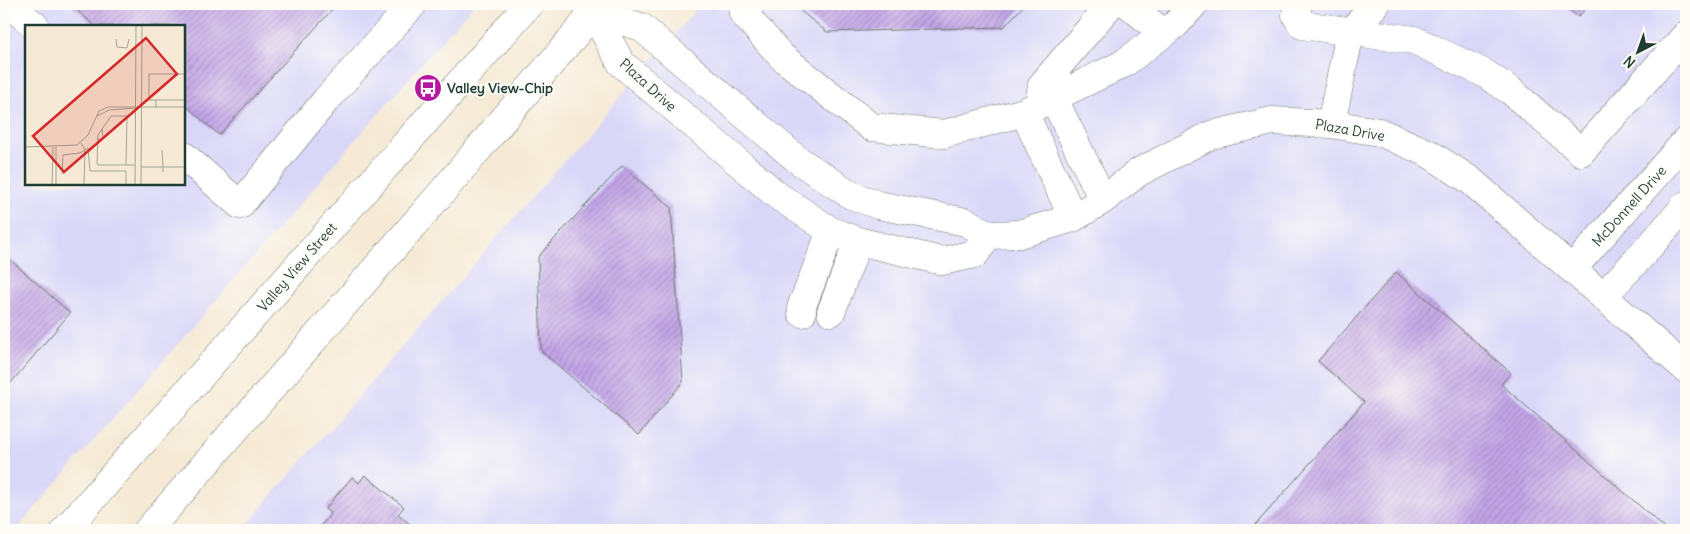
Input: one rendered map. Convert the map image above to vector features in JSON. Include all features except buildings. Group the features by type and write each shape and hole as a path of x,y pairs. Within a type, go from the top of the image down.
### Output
{"street":[{"path":"9,4 34,25"},
{"path":"185,157 240,205 326,100 413,4"},
{"name":"Valley View Street","path":"65,530 529,4"},
{"path":"751,4 743,13 782,57 871,127 944,134 1039,104 1123,64 1176,24 1194,4"},
{"path":"1073,218 1039,104 1042,85 1111,4"},
{"path":"1128,4 1163,33"},
{"path":"1298,4 1296,15 1302,25 1414,40 1484,73 1511,91 1580,152 1686,35"},
{"path":"1331,124 1350,32 1376,4"},
{"path":"148,530 443,191 593,7 641,27 798,160 851,195 878,205 966,222 990,235"},
{"name":"Plaza Drive","path":"593,7 621,63 778,196 831,231 858,241 942,261 975,254 990,235 1019,234 1073,218 1102,200 1139,172 1211,135 1272,121 1331,124 1379,132 1428,153 1470,180 1686,369"},
{"path":"1039,104 1102,200"},
{"name":"McDonnell Drive","path":"1572,269 1686,141"},
{"path":"1603,296 1686,205"},
{"path":"802,313 802,305 831,231"},
{"path":"831,312 858,241"}],"shaded area":[{"path":"4,4 474,4 16,530 4,530"},
{"path":"701,4 1686,4 1686,530 242,530"}],"place":[{"name":"Valley View-Chip","path":"428,88"}]}
